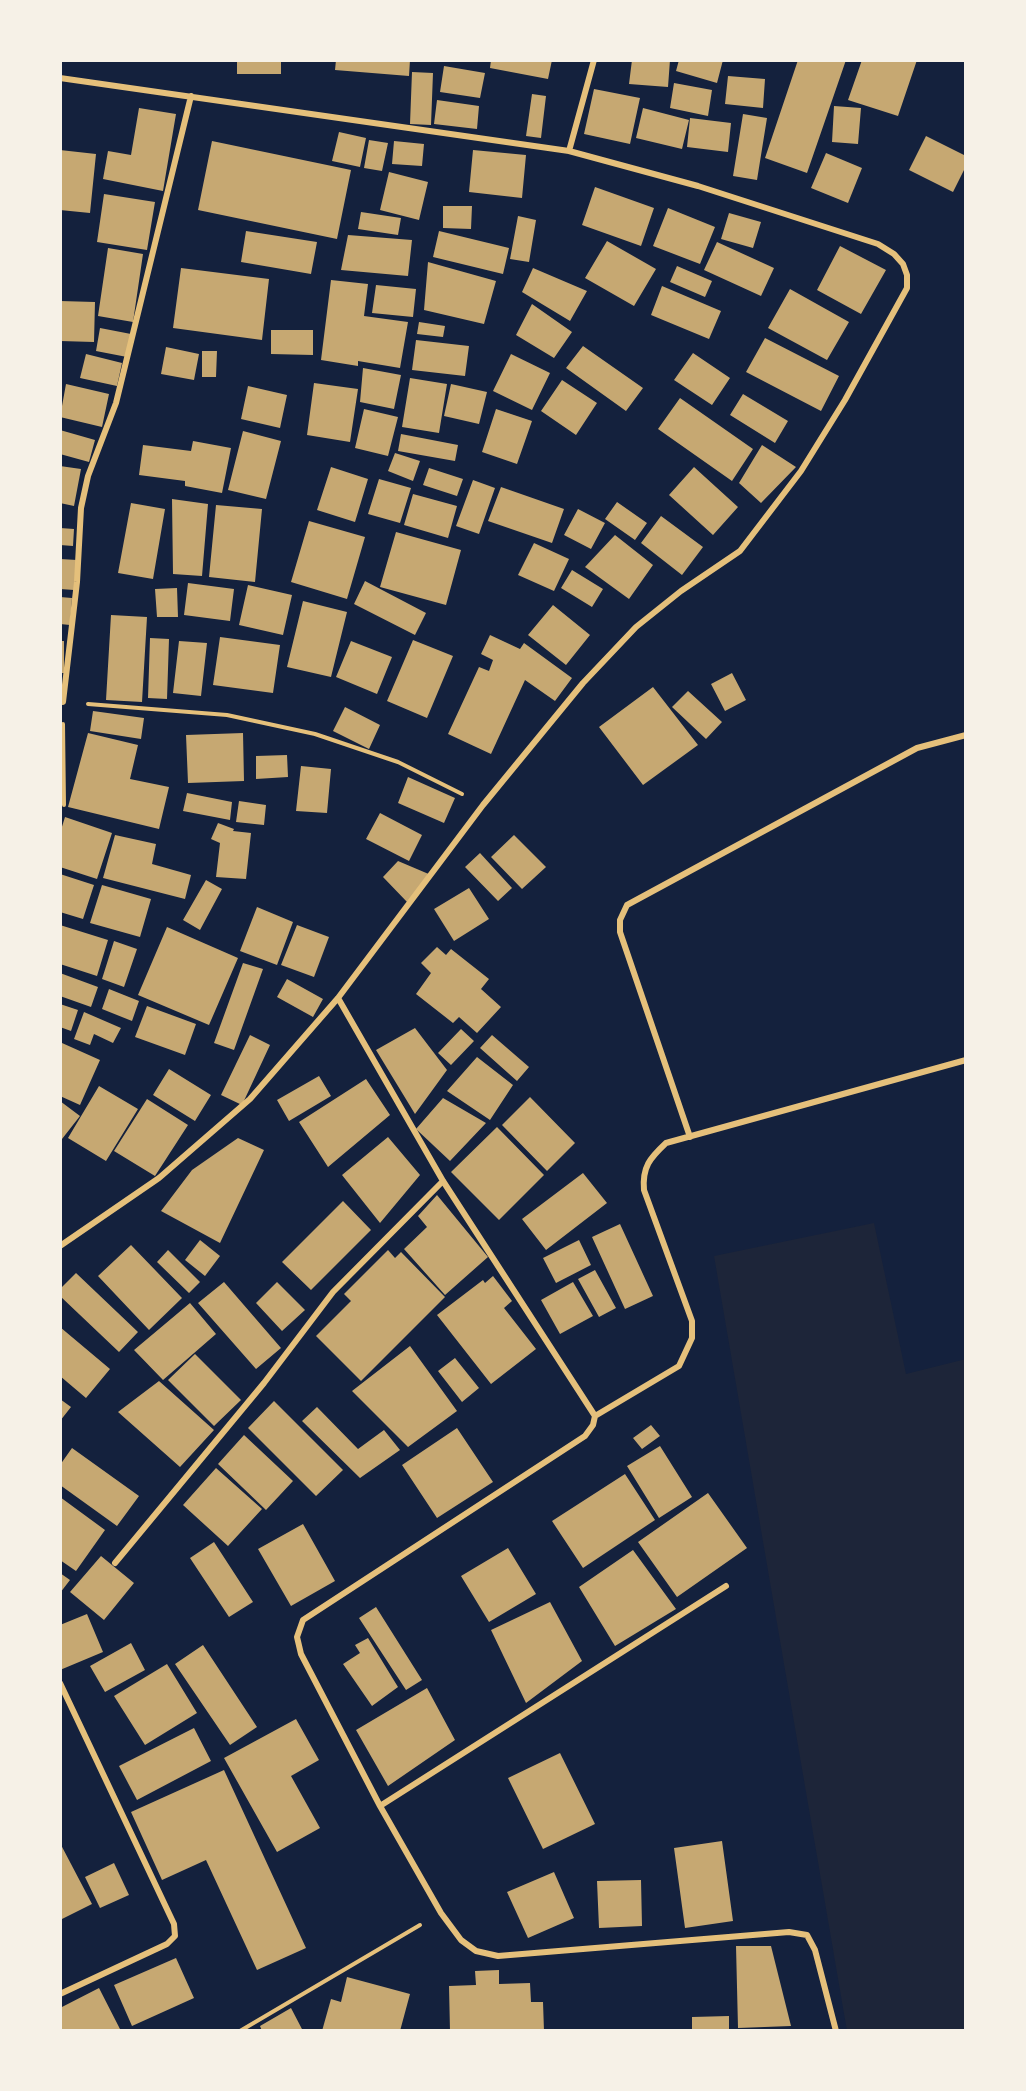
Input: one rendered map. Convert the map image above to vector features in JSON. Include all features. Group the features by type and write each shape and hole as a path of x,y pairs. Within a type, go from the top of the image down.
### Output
{"street":[{"path":"569,151 594,60"},
{"path":"60,78 569,151 698,186 878,244 894,254 903,264 908,275 907,288 845,400 801,471 740,550 681,591 628,635 584,683 483,805 338,998 250,1100 159,1178 60,1246"},
{"path":"63,702 77,582 81,508 88,476 119,392 190,96"},
{"path":"690,1137 620,932 620,920 627,905 917,748 966,735"},
{"path":"338,998 443,1182 595,1416 593,1425 585,1436 303,1620 297,1637 301,1654 380,1806 441,1913 461,1940 476,1951 498,1956 789,1932 807,1935 815,1950 836,2031"},
{"path":"595,1416 679,1366 692,1338 692,1321 644,1190 643,1175 648,1160 666,1143 966,1060"},
{"path":"116,1563 264,1383 333,1292 443,1182"},
{"path":"380,1806 726,1586"},
{"path":"60,1683 174,1924 175,1936 167,1944 60,1994"}],"path":[{"path":"64,805 63,702 227,715 315,734 398,762 483,805"},
{"path":"240,2031 441,1913"}],"shaded area":[{"path":"874,1223 906,1374 966,1359 966,2031 847,2031 714,1256"}],"building":[{"path":"237,60 281,60 281,74 237,74"},
{"path":"336,60 410,60 409,76 335,70"},
{"path":"491,60 552,60 548,79 490,68"},
{"path":"632,60 670,60 668,87 629,84"},
{"path":"679,60 723,60 717,83 676,71"},
{"path":"798,60 846,60 807,173 765,158"},
{"path":"862,60 917,60 898,116 848,100"},
{"path":"444,66 485,73 480,98 440,92"},
{"path":"412,72 433,73 431,125 410,124"},
{"path":"728,76 765,79 763,108 725,104"},
{"path":"674,83 712,90 708,116 670,108"},
{"path":"594,89 640,98 630,144 584,134"},
{"path":"532,94 546,96 541,138 526,136"},
{"path":"437,100 479,106 477,129 434,124"},
{"path":"834,106 861,108 858,144 832,142"},
{"path":"139,108 176,114 163,191 103,179 108,151 131,155"},
{"path":"643,108 689,120 682,149 636,138"},
{"path":"743,114 767,118 757,180 733,176"},
{"path":"690,118 731,123 728,152 687,147"},
{"path":"339,132 366,138 360,167 332,161"},
{"path":"926,136 966,156 966,166 953,192 909,170"},
{"path":"369,140 388,143 382,171 364,168"},
{"path":"212,141 351,170 337,239 198,210"},
{"path":"394,141 424,144 422,166 392,164"},
{"path":"60,150 96,154 90,213 60,210"},
{"path":"473,150 526,155 522,198 469,192"},
{"path":"826,153 862,168 848,203 811,188"},
{"path":"389,172 428,182 419,220 380,210"},
{"path":"595,187 654,208 641,246 582,225"},
{"path":"104,194 155,202 147,250 97,242"},
{"path":"443,206 472,206 471,229 443,228"},
{"path":"668,208 715,227 700,264 653,246"},
{"path":"361,212 401,218 398,235 358,229"},
{"path":"729,213 761,222 753,248 721,239"},
{"path":"518,216 536,220 529,262 510,259"},
{"path":"246,231 317,242 311,274 241,262"},
{"path":"439,231 509,248 503,274 433,257"},
{"path":"348,235 412,240 408,276 341,270"},
{"path":"607,241 656,269 634,306 585,278"},
{"path":"717,242 774,268 761,296 704,270"},
{"path":"840,246 886,270 861,314 817,290"},
{"path":"108,248 143,254 133,322 98,316"},
{"path":"428,262 496,281 484,324 424,310"},
{"path":"677,266 712,281 705,297 670,282"},
{"path":"181,268 269,279 262,340 173,328"},
{"path":"533,268 587,291 570,321 522,292"},
{"path":"331,280 368,284 364,316 408,322 400,368 358,361 358,366 321,360"},
{"path":"376,285 416,289 413,317 372,313"},
{"path":"662,286 721,311 709,339 651,315"},
{"path":"790,289 849,322 827,360 768,328"},
{"path":"60,301 95,302 94,342 60,341"},
{"path":"532,304 572,332 554,358 516,335"},
{"path":"419,322 445,326 443,337 417,334"},
{"path":"100,328 131,334 127,357 96,351"},
{"path":"271,330 313,330 313,355 271,354"},
{"path":"765,338 839,376 821,411 746,372"},
{"path":"416,340 469,346 465,376 412,370"},
{"path":"583,346 643,388 626,411 566,368"},
{"path":"166,347 199,354 194,380 161,374"},
{"path":"202,351 217,351 216,377 202,377"},
{"path":"693,353 730,378 712,405 674,380"},
{"path":"86,354 122,363 117,386 80,378"},
{"path":"511,354 550,373 532,410 493,391"},
{"path":"363,368 401,375 394,409 360,402"},
{"path":"410,378 447,384 439,433 402,427"},
{"path":"562,380 597,403 576,435 541,411"},
{"path":"314,383 358,389 350,442 307,435"},
{"path":"66,384 109,394 102,427 60,417"},
{"path":"451,384 487,392 479,424 444,416"},
{"path":"248,386 287,395 280,428 241,419"},
{"path":"743,394 788,421 775,443 730,415"},
{"path":"680,398 753,449 732,481 658,429"},
{"path":"364,409 398,417 388,456 355,448"},
{"path":"496,409 532,421 517,464 482,452"},
{"path":"60,430 95,440 89,462 60,454"},
{"path":"243,431 281,441 266,499 228,490"},
{"path":"401,434 458,445 455,461 398,451"},
{"path":"193,441 231,448 222,493 185,486 185,481 139,475 143,445 191,451"},
{"path":"762,445 796,467 761,503 739,483"},
{"path":"395,453 420,461 413,481 388,471"},
{"path":"60,466 81,469 74,506 60,503"},
{"path":"331,467 368,479 355,522 317,510"},
{"path":"694,467 738,507 713,535 669,495"},
{"path":"429,468 463,479 457,496 423,485"},
{"path":"379,479 411,488 400,523 368,514"},
{"path":"473,480 495,488 479,534 456,526"},
{"path":"501,487 564,509 552,543 488,521"},
{"path":"413,494 457,506 448,538 404,525"},
{"path":"172,499 208,504 202,576 173,574"},
{"path":"617,502 647,523 635,540 605,519"},
{"path":"131,503 165,509 153,579 118,573"},
{"path":"216,505 262,509 255,582 209,577"},
{"path":"578,509 605,523 591,549 564,535"},
{"path":"661,516 703,547 682,575 641,543"},
{"path":"309,521 365,537 347,599 291,582"},
{"path":"60,528 74,529 73,546 60,545"},
{"path":"396,532 461,550 446,605 380,587"},
{"path":"615,535 653,565 629,599 585,567"},
{"path":"534,543 569,559 554,591 518,575"},
{"path":"60,559 77,560 74,590 60,589"},
{"path":"572,570 603,589 592,607 561,588"},
{"path":"365,581 426,613 415,635 354,604"},
{"path":"188,583 234,589 230,621 184,615"},
{"path":"248,585 292,595 283,635 239,625"},
{"path":"177,588 178,617 157,617 155,589"},
{"path":"60,597 72,598 70,625 60,624"},
{"path":"303,601 347,612 331,677 287,667"},
{"path":"553,605 590,635 566,665 528,635"},
{"path":"111,615 147,617 142,702 106,700"},
{"path":"490,635 520,649 524,643 572,678 555,701 525,680 491,754 448,734 479,667 489,671 493,660 481,654"},
{"path":"220,637 280,645 273,693 213,685"},
{"path":"150,638 169,639 167,699 148,698"},
{"path":"413,640 453,656 427,718 387,701"},
{"path":"60,641 64,641 64,673 60,673"},
{"path":"179,641 207,643 201,696 173,693"},
{"path":"351,641 392,657 377,694 336,677"},
{"path":"732,673 746,700 725,711 711,684"},
{"path":"653,687 698,745 643,785 599,727"},
{"path":"688,691 722,722 706,739 672,707"},
{"path":"345,707 380,725 369,749 333,731"},
{"path":"93,711 144,718 141,739 90,731"},
{"path":"88,733 138,745 130,779 169,787 159,829 68,807"},
{"path":"243,733 244,781 188,783 186,735"},
{"path":"287,755 288,777 256,779 256,756"},
{"path":"301,766 331,769 327,813 296,811"},
{"path":"408,777 455,798 444,823 398,803"},
{"path":"187,793 232,802 230,820 183,811"},
{"path":"239,801 266,805 264,825 236,822"},
{"path":"380,813 422,835 409,861 366,839"},
{"path":"65,817 112,833 97,879 60,867 60,833"},
{"path":"218,823 234,829 233,831 251,833 246,879 216,877 220,843 211,839"},
{"path":"115,835 156,844 152,864 191,875 185,899 103,878"},
{"path":"514,835 546,867 522,889 491,857"},
{"path":"480,853 512,888 498,901 465,867"},
{"path":"398,861 431,875 408,903 383,877"},
{"path":"60,874 94,885 83,919 60,912"},
{"path":"206,880 222,889 200,930 183,920"},
{"path":"102,885 151,899 140,937 90,923"},
{"path":"469,888 489,919 454,941 434,909"},
{"path":"257,907 293,922 277,965 240,951"},
{"path":"60,925 108,940 97,976 60,964"},
{"path":"297,925 329,937 314,977 281,965"},
{"path":"167,927 238,958 209,1025 138,995"},
{"path":"114,941 137,949 124,987 102,979"},
{"path":"437,947 446,955 451,949 489,979 481,989 501,1007 477,1033 459,1017 453,1023 416,994 431,973 421,963"},
{"path":"243,963 263,969 234,1050 214,1043"},
{"path":"60,973 98,987 91,1007 60,996"},
{"path":"287,979 323,999 313,1017 277,997"},
{"path":"109,989 139,1001 132,1021 102,1009"},
{"path":"60,1004 78,1010 71,1031 60,1027"},
{"path":"147,1006 196,1024 185,1055 135,1037"},
{"path":"84,1012 121,1028 113,1043 94,1034 90,1045 74,1039"},
{"path":"415,1028 447,1070 415,1114 376,1050"},
{"path":"461,1029 474,1041 451,1065 438,1053"},
{"path":"250,1035 270,1045 242,1105 221,1095"},
{"path":"492,1035 529,1067 517,1081 480,1048"},
{"path":"62,1043 100,1060 80,1105 60,1096"},
{"path":"477,1057 513,1085 490,1120 447,1091"},
{"path":"169,1069 211,1095 195,1121 153,1095"},
{"path":"319,1076 331,1096 289,1121 277,1100"},
{"path":"366,1079 390,1115 328,1167 299,1122"},
{"path":"99,1086 138,1109 106,1161 68,1138"},
{"path":"530,1097 575,1143 547,1171 502,1125"},
{"path":"443,1098 486,1123 450,1161 416,1129"},
{"path":"147,1099 188,1125 155,1176 114,1151"},
{"path":"60,1101 80,1116 62,1139 60,1138"},
{"path":"497,1127 544,1175 499,1220 451,1172"},
{"path":"388,1137 420,1175 380,1223 342,1175"},
{"path":"238,1138 264,1150 220,1243 161,1211 192,1170"},
{"path":"583,1173 607,1203 546,1250 522,1219"},
{"path":"437,1195 488,1257 445,1295 404,1249 427,1227 418,1216"},
{"path":"343,1201 371,1230 311,1290 282,1262"},
{"path":"620,1224 653,1296 625,1309 592,1237"},
{"path":"200,1240 220,1256 205,1276 185,1260"},
{"path":"579,1240 591,1265 556,1283 543,1258"},
{"path":"131,1245 182,1298 149,1330 98,1276"},
{"path":"168,1250 200,1282 189,1293 157,1262"},
{"path":"388,1250 395,1258 401,1252 445,1297 361,1381 316,1336 351,1301 344,1294"},
{"path":"595,1270 616,1308 599,1317 578,1279"},
{"path":"76,1273 138,1332 119,1352 60,1296 60,1289"},
{"path":"493,1276 512,1301 504,1308 536,1349 491,1384 437,1315 483,1280 485,1283"},
{"path":"224,1282 281,1348 256,1369 198,1303"},
{"path":"277,1282 305,1310 282,1331 256,1303"},
{"path":"573,1282 593,1316 560,1334 541,1300"},
{"path":"190,1303 216,1334 163,1380 134,1350"},
{"path":"60,1327 110,1369 86,1398 60,1376"},
{"path":"410,1346 457,1411 408,1447 352,1391"},
{"path":"195,1354 241,1400 214,1426 168,1380"},
{"path":"455,1358 479,1388 462,1402 438,1371"},
{"path":"159,1381 214,1430 180,1467 118,1412"},
{"path":"60,1399 71,1407 60,1421"},
{"path":"274,1401 343,1470 316,1496 248,1428"},
{"path":"317,1407 358,1449 384,1430 400,1450 360,1478 302,1421"},
{"path":"651,1425 660,1436 642,1449 633,1438"},
{"path":"457,1428 493,1482 437,1518 402,1465"},
{"path":"244,1435 293,1481 266,1510 218,1464"},
{"path":"660,1446 692,1497 659,1518 627,1466"},
{"path":"72,1448 139,1496 117,1526 60,1485 60,1465"},
{"path":"216,1468 262,1509 228,1546 183,1505"},
{"path":"625,1474 655,1520 583,1568 552,1521"},
{"path":"708,1493 747,1548 677,1597 638,1542"},
{"path":"60,1497 105,1530 76,1571 60,1560"},
{"path":"303,1524 335,1581 291,1606 258,1549"},
{"path":"214,1542 253,1602 229,1617 190,1558"},
{"path":"508,1548 536,1594 489,1622 461,1576"},
{"path":"633,1550 676,1609 615,1646 579,1587"},
{"path":"101,1556 134,1583 104,1620 70,1592"},
{"path":"60,1573 70,1580 60,1593"},
{"path":"550,1602 582,1661 526,1703 491,1630"},
{"path":"376,1607 422,1680 406,1690 359,1618"},
{"path":"87,1614 103,1652 60,1670 60,1625"},
{"path":"368,1638 398,1687 372,1706 343,1664 360,1653 355,1645"},
{"path":"131,1643 145,1670 105,1692 90,1666"},
{"path":"203,1645 257,1727 230,1745 175,1664"},
{"path":"167,1664 197,1713 145,1745 114,1696"},
{"path":"427,1688 455,1740 388,1786 356,1730"},
{"path":"296,1719 319,1760 291,1776 320,1828 277,1852 224,1758"},
{"path":"194,1728 211,1761 137,1800 119,1766"},
{"path":"560,1753 595,1824 543,1849 508,1778"},
{"path":"224,1770 306,1948 257,1970 206,1860 162,1880 131,1812"},
{"path":"722,1841 733,1921 685,1928 674,1848"},
{"path":"60,1843 92,1904 60,1920"},
{"path":"114,1863 129,1895 100,1908 85,1877"},
{"path":"554,1872 574,1918 528,1938 507,1892"},
{"path":"641,1880 642,1926 599,1928 597,1881"},
{"path":"736,1946 771,1946 791,2026 738,2028"},
{"path":"176,1958 194,1998 132,2026 114,1985"},
{"path":"499,1970 499,1984 530,1983 531,2002 543,2002 544,2031 450,2031 449,1986 476,1985 475,1971"},
{"path":"347,1977 410,1994 400,2031 322,2031 331,1999 341,2002"},
{"path":"99,1988 121,2031 60,2031 60,2008"},
{"path":"291,2008 303,2031 262,2031 260,2026"},
{"path":"729,2016 729,2031 692,2031 692,2017"}]}
